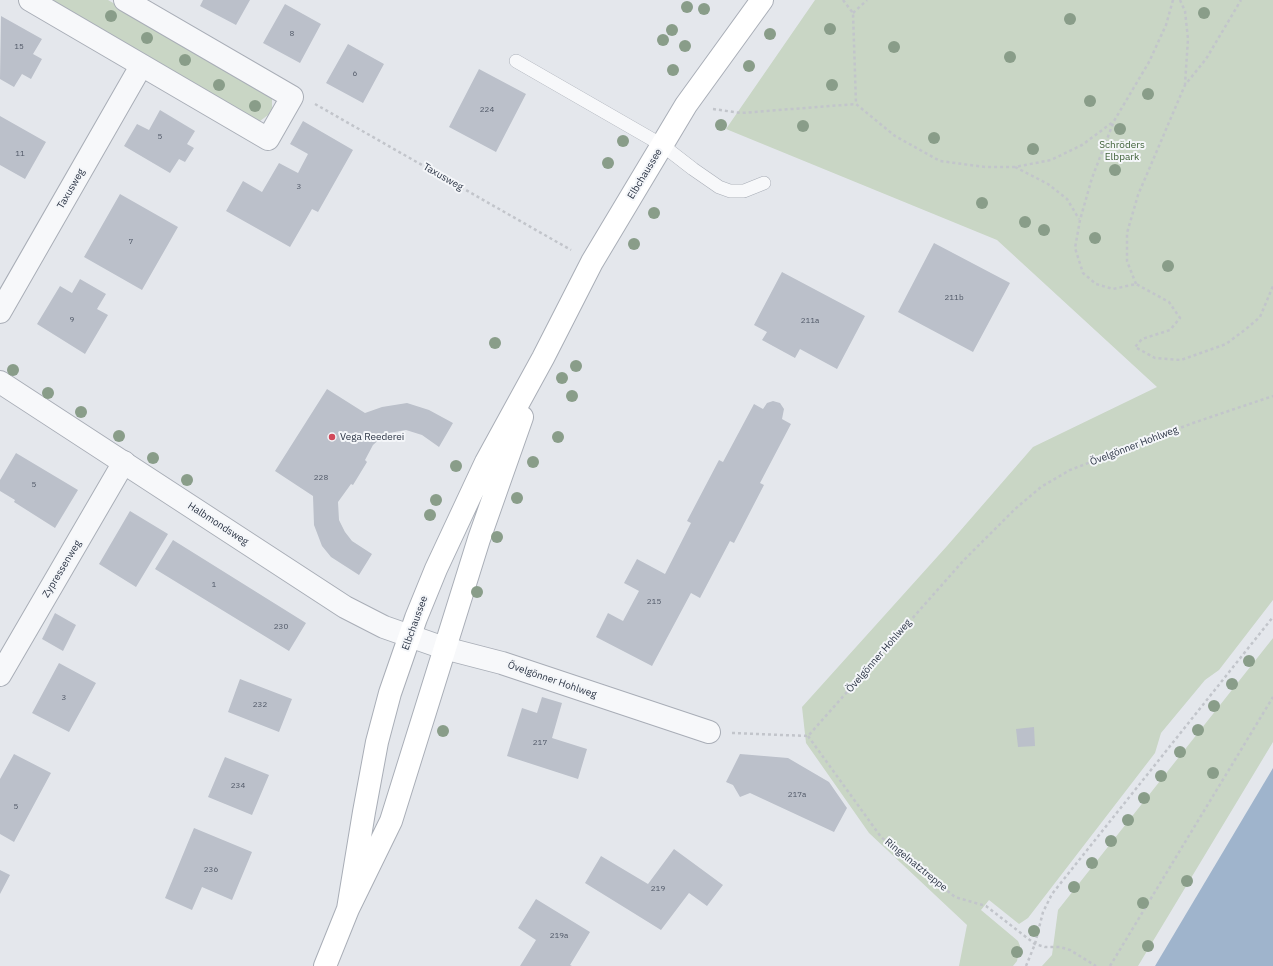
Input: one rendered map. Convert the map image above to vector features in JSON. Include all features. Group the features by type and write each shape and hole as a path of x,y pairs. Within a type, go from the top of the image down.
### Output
{"main road":[{"name":"Elbchaussee","path":"348,909 377,742 390,693 409,637 436,569 470,494 543,358 592,262 686,105 762,0"},
{"name":"Elbchaussee","path":"325,966 348,909 391,821 479,539 543,358"}],"street":[{"path":"30,0 268,139 292,97 125,0"},
{"name":"Taxusweg","path":"0,312 141,66"},
{"name":"Halbmondsweg","path":"0,382 345,606 384,627 444,648"},
{"name":"Zypressenweg","path":"0,675 124,462"},
{"name":"Övelgönner Hohlweg","path":"444,648 502,663 709,732"}],"lane":[{"path":"516,61 662,145 693,169 720,187 730,191 744,191 764,183"}],"path":[{"path":"843,0 853,13 856,104"},
{"path":"853,13 867,0"},
{"path":"1136,284 1113,289 1096,284 1083,273 1075,248 1080,220 1092,178 1114,121 1149,62 1166,25 1173,0"},
{"path":"1180,0 1185,11 1188,39 1185,85"},
{"path":"1241,0 1206,59 1185,85 1138,195 1127,233 1127,260 1136,284 1169,302 1180,318 1170,330 1142,339 1135,347 1155,358 1181,360 1226,344 1260,317 1273,286"},
{"name":"Taxusweg","path":"292,97 306,99 592,262"},
{"path":"686,105 741,114 856,104 895,136 940,161 985,167 1015,167 1051,160 1076,148 1114,121"},
{"path":"1015,167 1048,184 1068,199 1080,220"},
{"name":"Övelgönner Hohlweg","path":"808,736 964,560 1015,509 1041,487 1070,470 1193,423 1273,396"},
{"path":"1026,966 1035,944 1043,912 1052,894 1273,616"},
{"path":"1110,966 1273,697"},
{"path":"709,732 808,736"},
{"name":"Ringelnatztreppe","path":"808,736 881,836 955,897 986,906 1035,944"},
{"path":"1035,944 1045,947 1060,947 1070,950 1096,966"}],"green space":[{"path":"49,0 108,0 264,90 272,98 272,108 268,115 260,121 249,118"},
{"name":"Schröders Elbpark","path":"815,0 1273,0 1273,600 1219,670 1205,680 1161,733 1155,753 1028,918 1019,924 989,900 981,910 1018,941 1020,946 1017,961 1013,966 959,966 967,925 869,833 806,743 802,707 947,546 1033,447 1157,387 997,240 726,129"},
{"path":"1273,638 1273,742 1138,966 1042,966 1052,955 1058,910"}],"water":[{"path":"1273,768 1273,966 1155,966"}],"building":[{"path":"203,0 250,0 236,25 200,6"},
{"path":"285,4 321,24 300,63 263,43"},
{"path":"1,16 42,39 33,54 42,59 31,79 22,74 14,87 0,79"},
{"path":"348,44 384,64 363,103 326,83"},
{"path":"479,69 526,94 496,152 449,127"},
{"path":"160,110 195,131 187,144 194,148 185,162 179,159 170,173 124,146 137,124 149,130"},
{"path":"0,116 46,142 25,179 0,165"},
{"path":"303,121 353,150 318,212 312,209 290,247 226,211 243,181 262,192 279,163 298,173 308,154 290,144"},
{"path":"120,194 178,227 142,290 84,257"},
{"path":"934,243 1010,283 973,352 898,312"},
{"path":"782,272 865,316 837,369 800,349 795,358 762,340 767,332 754,325"},
{"path":"80,279 106,294 97,309 108,315 85,354 37,324 60,286 72,293"},
{"path":"327,389 365,413 382,407 407,403 429,410 453,423 439,447 422,435 406,430 389,433 373,445 365,460 367,462 353,485 351,484 338,502 339,520 345,532 352,541 372,554 359,575 331,557 322,546 314,525 313,496 275,471"},
{"path":"773,401 780,403 784,409 782,419 791,424 760,483 764,485 734,543 730,541 700,598 691,593 652,666 596,637 608,613 623,621 639,591 624,583 637,559 665,574 691,523 687,521 719,460 723,462 754,404 763,409 767,403"},
{"path":"16,453 78,490 55,528 14,502 15,500 0,491 0,480"},
{"path":"130,511 168,534 136,587 99,564"},
{"path":"173,540 306,623 289,651 155,569"},
{"path":"55,613 76,625 63,651 42,639"},
{"path":"59,663 96,683 69,732 32,713"},
{"path":"240,679 292,699 279,732 228,712"},
{"path":"542,697 562,703 552,738 587,749 578,779 507,756 522,708 537,713"},
{"path":"1034,727 1035,746 1018,747 1016,729"},
{"path":"14,754 51,773 14,842 0,834 0,779"},
{"path":"740,754 788,758 829,782 847,808 834,832 750,793 740,797 733,785 726,782"},
{"path":"225,757 269,775 252,815 208,797"},
{"path":"194,828 252,852 232,900 202,887 192,910 165,898"},
{"path":"674,849 723,885 707,906 689,893 661,930 585,883 601,856 648,884"},
{"path":"0,870 10,875 0,894"},
{"path":"536,899 590,932 570,965 572,966 520,966 536,940 518,928"}],"place":[{"name":"Vega Reederei","path":"332,437"}]}
